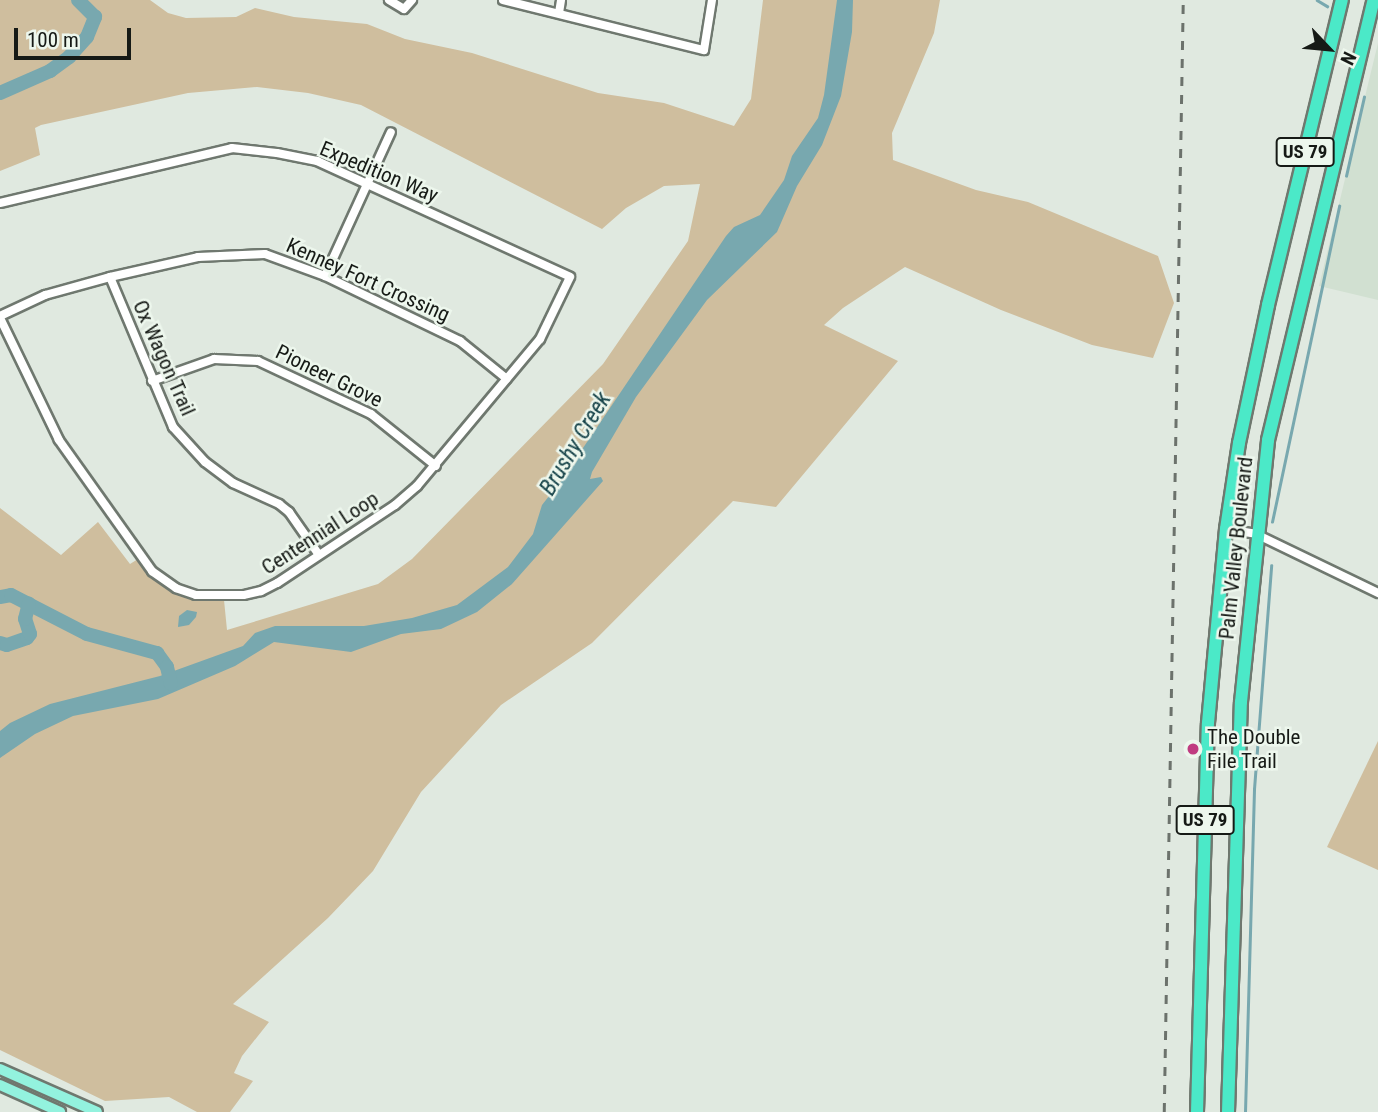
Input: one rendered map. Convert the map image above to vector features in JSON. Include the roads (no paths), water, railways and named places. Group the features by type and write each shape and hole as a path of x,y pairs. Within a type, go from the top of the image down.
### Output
{"highway":[{"name":"Palm Valley Boulevard","path":"1197,1112 1208,723 1226,529 1239,443 1268,305 1342,0"},
{"name":"Palm Valley Boulevard","path":"1228,1112 1237,759 1256,534 1268,440 1374,0"}],"main road":[{"path":"0,1069 97,1112"},
{"path":"0,1085 60,1112"}],"street":[{"path":"389,0 404,9 412,0"},
{"path":"503,0 704,50 712,0"},
{"path":"559,13 561,0"},
{"path":"325,276 391,132"},
{"name":"Expedition Way","path":"0,204 232,148 317,161 570,277"},
{"name":"Kenney Fort Crossing","path":"0,317 45,295 110,277 198,257 237,253 265,254 325,276 460,341 507,379"},
{"name":"Ox Wagon Trail","path":"110,277 173,427 205,462 233,483 279,504 297,522 320,555"},
{"name":"Centennial Loop","path":"0,317 59,440 152,571 176,588 196,595 243,595 261,592 395,505 436,466 540,339 570,277"},
{"name":"Pioneer Grove","path":"152,381 214,359 258,361 371,414 436,466"},
{"path":"1226,529 1256,534 1378,593"}],"water":[{"path":"837,0 853,0 852,32 841,96 822,145 797,186 777,232 707,300 636,397 592,472 590,479 601,477 603,481 512,584 477,612 441,629 401,634 351,652 274,642 235,666 158,699 73,716 35,734 0,758 0,731 10,723 50,704 160,676 243,646 255,633 275,626 364,626 412,618 457,605 508,567 533,534 542,505 576,462 726,236 734,227 760,215 784,180 792,156 818,118 824,95"},
{"path":"187,610 197,612 196,617 189,625 178,627 179,616"}],"waterway":[{"path":"0,93 50,71 69,57 87,37 95,17 78,0"},
{"path":"1317,0 1327,6"},
{"path":"1346,176 1364,97"},
{"path":"1272,522 1339,206"},
{"path":"1245,1112 1254,789 1271,566"},
{"path":"0,597 11,595 87,634 157,653 167,667 171,684"},
{"path":"0,643 7,645 27,638 30,634 25,619 29,603"}],"railway":[{"path":"1164,1112 1183,0"}],"place":[{"name":"The Double File Trail","path":"1193,749"}],"water label":[{"name":"Brushy Creek","path":"576,444"}]}
